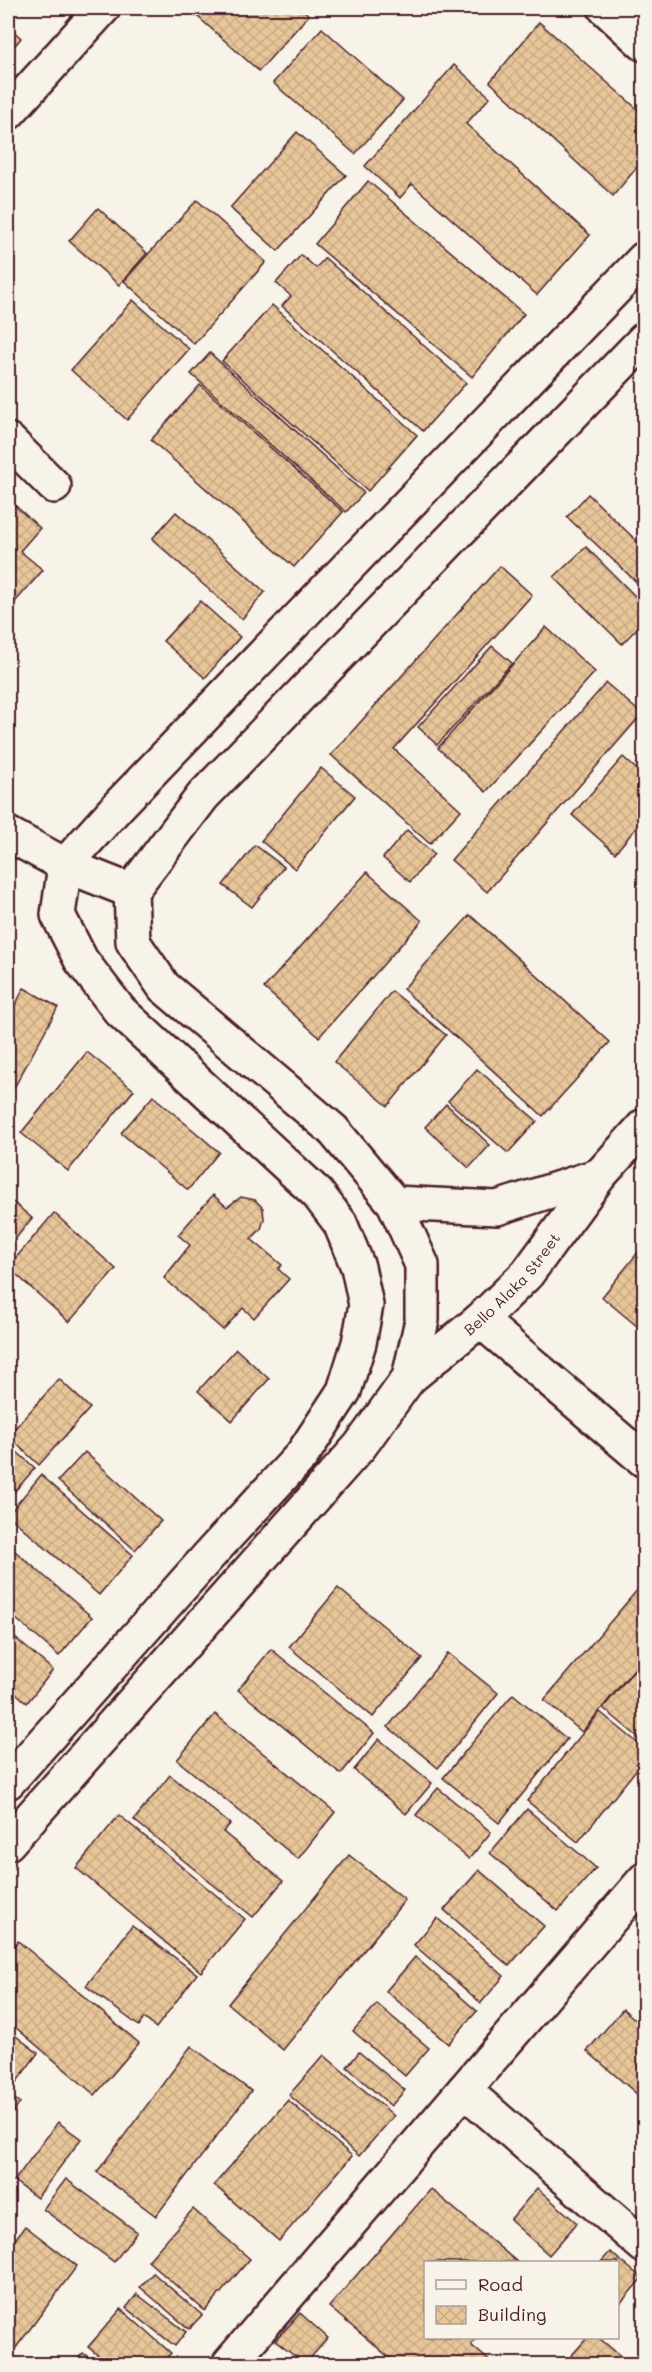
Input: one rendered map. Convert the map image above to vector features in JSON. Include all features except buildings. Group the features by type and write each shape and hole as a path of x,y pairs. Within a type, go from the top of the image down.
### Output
{"street":[{"path":"8,113 103,8"},
{"path":"605,8 645,44"},
{"path":"8,1782 213,1551 302,1455 344,1391 359,1343 366,1305 358,1267 340,1224 317,1193 120,1011 81,960 58,915 65,865 127,796 645,259"},
{"path":"8,1843 360,1446 409,1378 422,1320 422,1265 394,1203 333,1130 164,987 133,942 131,891 203,796 645,340"},
{"path":"8,440 54,486"},
{"path":"8,834 65,865 131,891"},
{"name":"Bello Alaka Street","path":"409,1378 480,1320 527,1274 600,1175 645,1126"},
{"name":"Bello Alaka Street","path":"394,1203 497,1208 600,1175"},
{"path":"480,1320 645,1460"},
{"path":"229,2364 645,1880"},
{"path":"464,2090 645,2246"}]}
